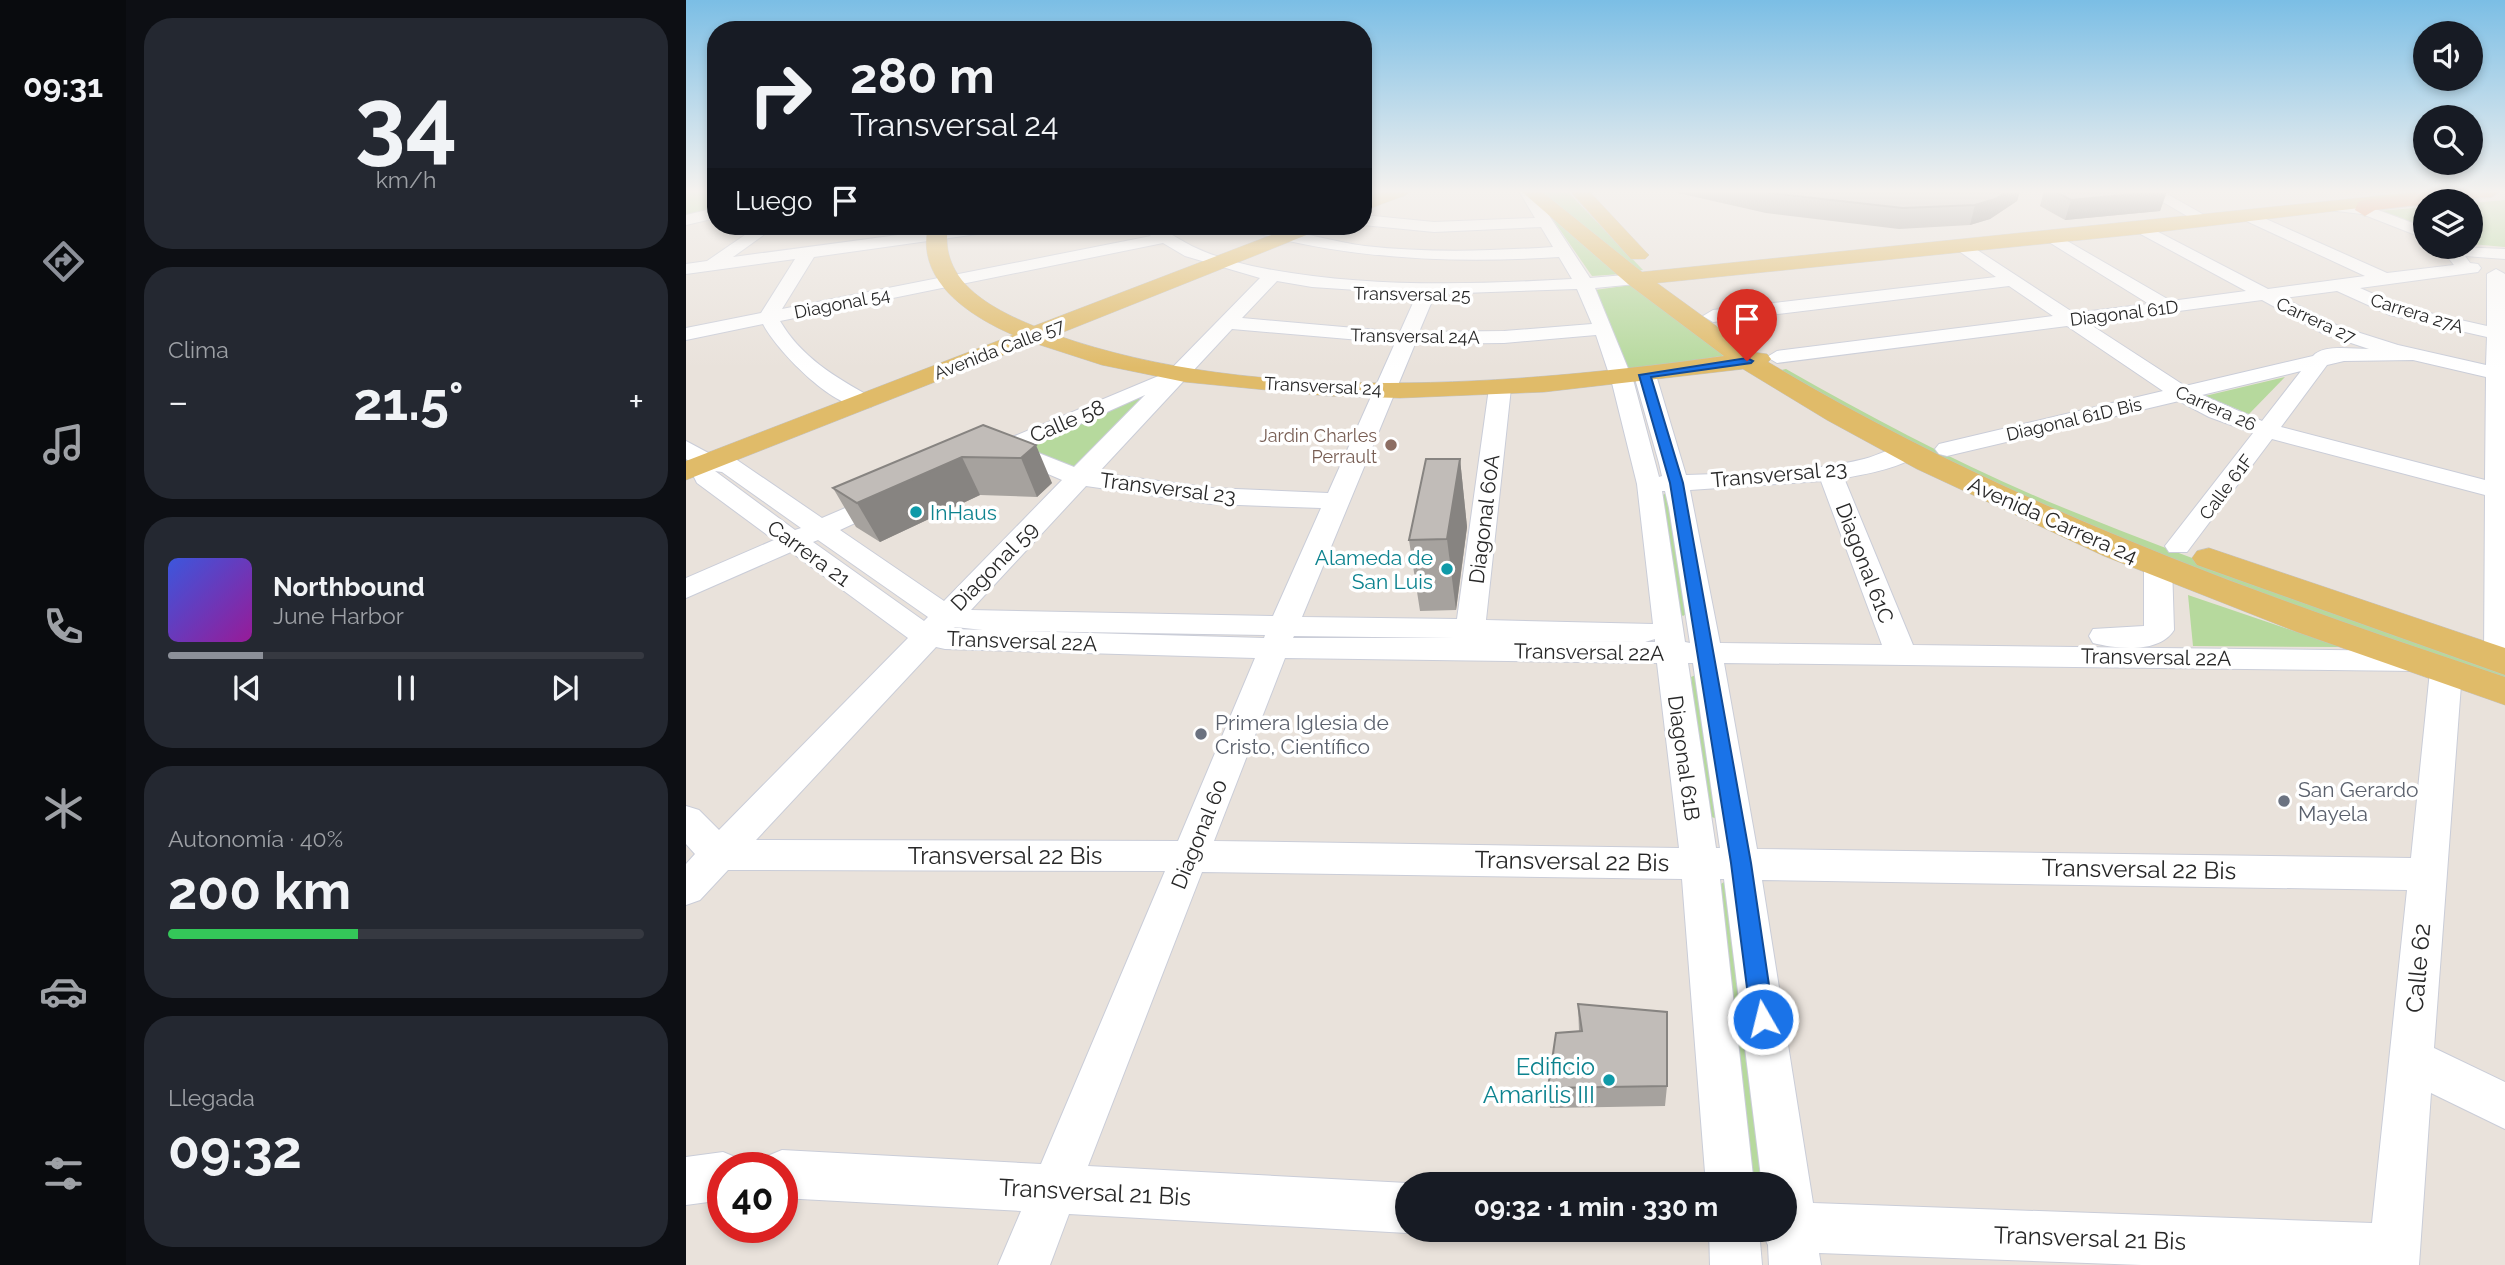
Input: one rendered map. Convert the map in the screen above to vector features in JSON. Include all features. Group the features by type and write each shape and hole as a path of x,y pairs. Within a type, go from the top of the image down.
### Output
{"main road":[{"name":"Transversal 24","path":"937,250 937,259 950,282 972,303 1026,332 1098,356 1179,373 1276,385 1384,390 1500,388 1633,376 1762,359"},
{"name":"Avenida Calle 57","path":"692,458 855,398 1234,250"},
{"name":"Avenida Carrera 24","path":"1600,250 1636,279 1907,452 2015,505 2503,671"},
{"name":"Avenida Carrera 24","path":"1635,250 1660,277 1713,316 1762,359 1947,449 2168,556 2432,666 2503,671"},
{"path":"1636,279 1923,250"}],"street":[{"path":"686,281 732,250"},
{"path":"686,269 820,250"},
{"name":"Diagonal 54","path":"686,334 950,282 1087,250"},
{"name":"Transversal 25","path":"1182,250 1205,262 1270,278 1357,293 1507,293 1636,279"},
{"path":"1361,250 1423,256 1565,251"},
{"name":"Carrera 26","path":"1968,250 2180,394 2217,412 2268,431 2502,492"},
{"path":"2073,250 2168,307"},
{"name":"Carrera 27","path":"2181,250 2318,325 2410,355 2502,374"},
{"path":"2323,250 2386,279"},
{"name":"Diagonal 61B","path":"1565,251 1584,284 1604,329 1633,376 1677,483 1699,862 1729,1172"},
{"path":"808,252 768,317 787,348 802,363 855,398"},
{"path":"2483,255 2505,254"},
{"name":"Diagonal 61D","path":"1762,359 2386,279 2451,259"},
{"path":"2471,259 2500,275 2497,334 2502,374 2503,671"},
{"name":"Diagonal 59","path":"686,889 1270,278"},
{"path":"1713,316 2012,280"},
{"name":"Carrera 27A","path":"2339,285 2397,311 2497,334"},
{"name":"Diagonal 60","path":"1024,1265 1280,636 1426,292"},
{"name":"Transversal 24A","path":"1227,323 1344,335 1406,338 1504,337 1604,329"},
{"path":"2318,325 2328,342 2323,359"},
{"name":"Diagonal 61D Bis","path":"1947,449 2323,359 2359,353 2410,355"},
{"name":"Calle 61F","path":"2168,556 2323,359"},
{"name":"Calle 58","path":"968,464 1179,373"},
{"name":"Diagonal 61B","path":"1633,376 1649,484 1741,863 1782,1172"},
{"name":"Diagonal 60A","path":"1469,639 1500,388"},
{"name":"Transversal 23","path":"1006,448 1079,478 1212,496 1337,502"},
{"name":"Transversal 23","path":"1649,484 1829,471 1866,466 1907,452"},
{"name":"Carrera 21","path":"692,458 728,465 820,528 937,626"},
{"name":"Carrera 21","path":"692,458 706,478 793,541 937,626"},
{"name":"Diagonal 61C","path":"1829,471 1896,644"},
{"path":"686,589 906,491"},
{"name":"Transversal 22A","path":"1896,644 2155,635 2160,623 2168,556"},
{"name":"Transversal 22A","path":"937,626 965,641 1280,636 1896,644 2432,666"},
{"name":"Calle 62","path":"2394,1257 2426,874 2432,666"},
{"path":"686,820 719,855"},
{"name":"Transversal 22 Bis","path":"719,855 1190,856 2426,874"},
{"path":"2411,1060 2505,1106"},
{"name":"Transversal 21 Bis","path":"798,1175 1395,1207"},
{"path":"686,1181 707,1178"},
{"name":"Transversal 21 Bis","path":"1797,1240 2394,1257"},
{"path":"1735,1242 1736,1265"}],"green space":[{"path":"1574,250 1592,250 1621,274 1592,276"},
{"path":"1609,250 1624,250 1643,270 1634,271"},
{"path":"1631,285 1728,355 1634,370 1627,367 1595,290"},
{"path":"1786,369 1914,439 2047,501 2217,567 2505,670 2505,684 2034,507 1777,371"},
{"path":"2285,377 2249,414 2205,396"},
{"path":"1152,388 1076,468 1022,446"},
{"path":"1666,493 1689,612 1683,616 1677,611 1663,495"},
{"path":"2188,595 2341,647 2193,646"},
{"path":"1698,674 1722,812 1715,818 1707,816 1691,677"},
{"path":"1724,882 1729,885 1767,1171 1765,1172 1746,1172 1718,886"}],"building":[{"path":"983,425 1036,445 1021,458 962,457 857,503 833,488"},
{"path":"1426,459 1460,459 1447,539 1409,540"},
{"name":"Edificio Amarilis III","path":"1578,1004 1667,1012 1667,1086 1548,1088 1556,1033 1582,1031"}],"place":[{"name":"Jardin Charles Perrault","path":"1391,445"},
{"name":"InHaus","path":"916,512"},
{"name":"Alameda de San Luis","path":"1447,569"},
{"name":"Primera Iglesia de Cristo, Científico","path":"1201,734"},
{"name":"San Gerardo Mayela","path":"2284,801"},
{"name":"Edificio Amarilis III","path":"1609,1080"}],"route":[{"path":"1747,361 1645,375 1677,483 1741,863 1763,1019"}]}
